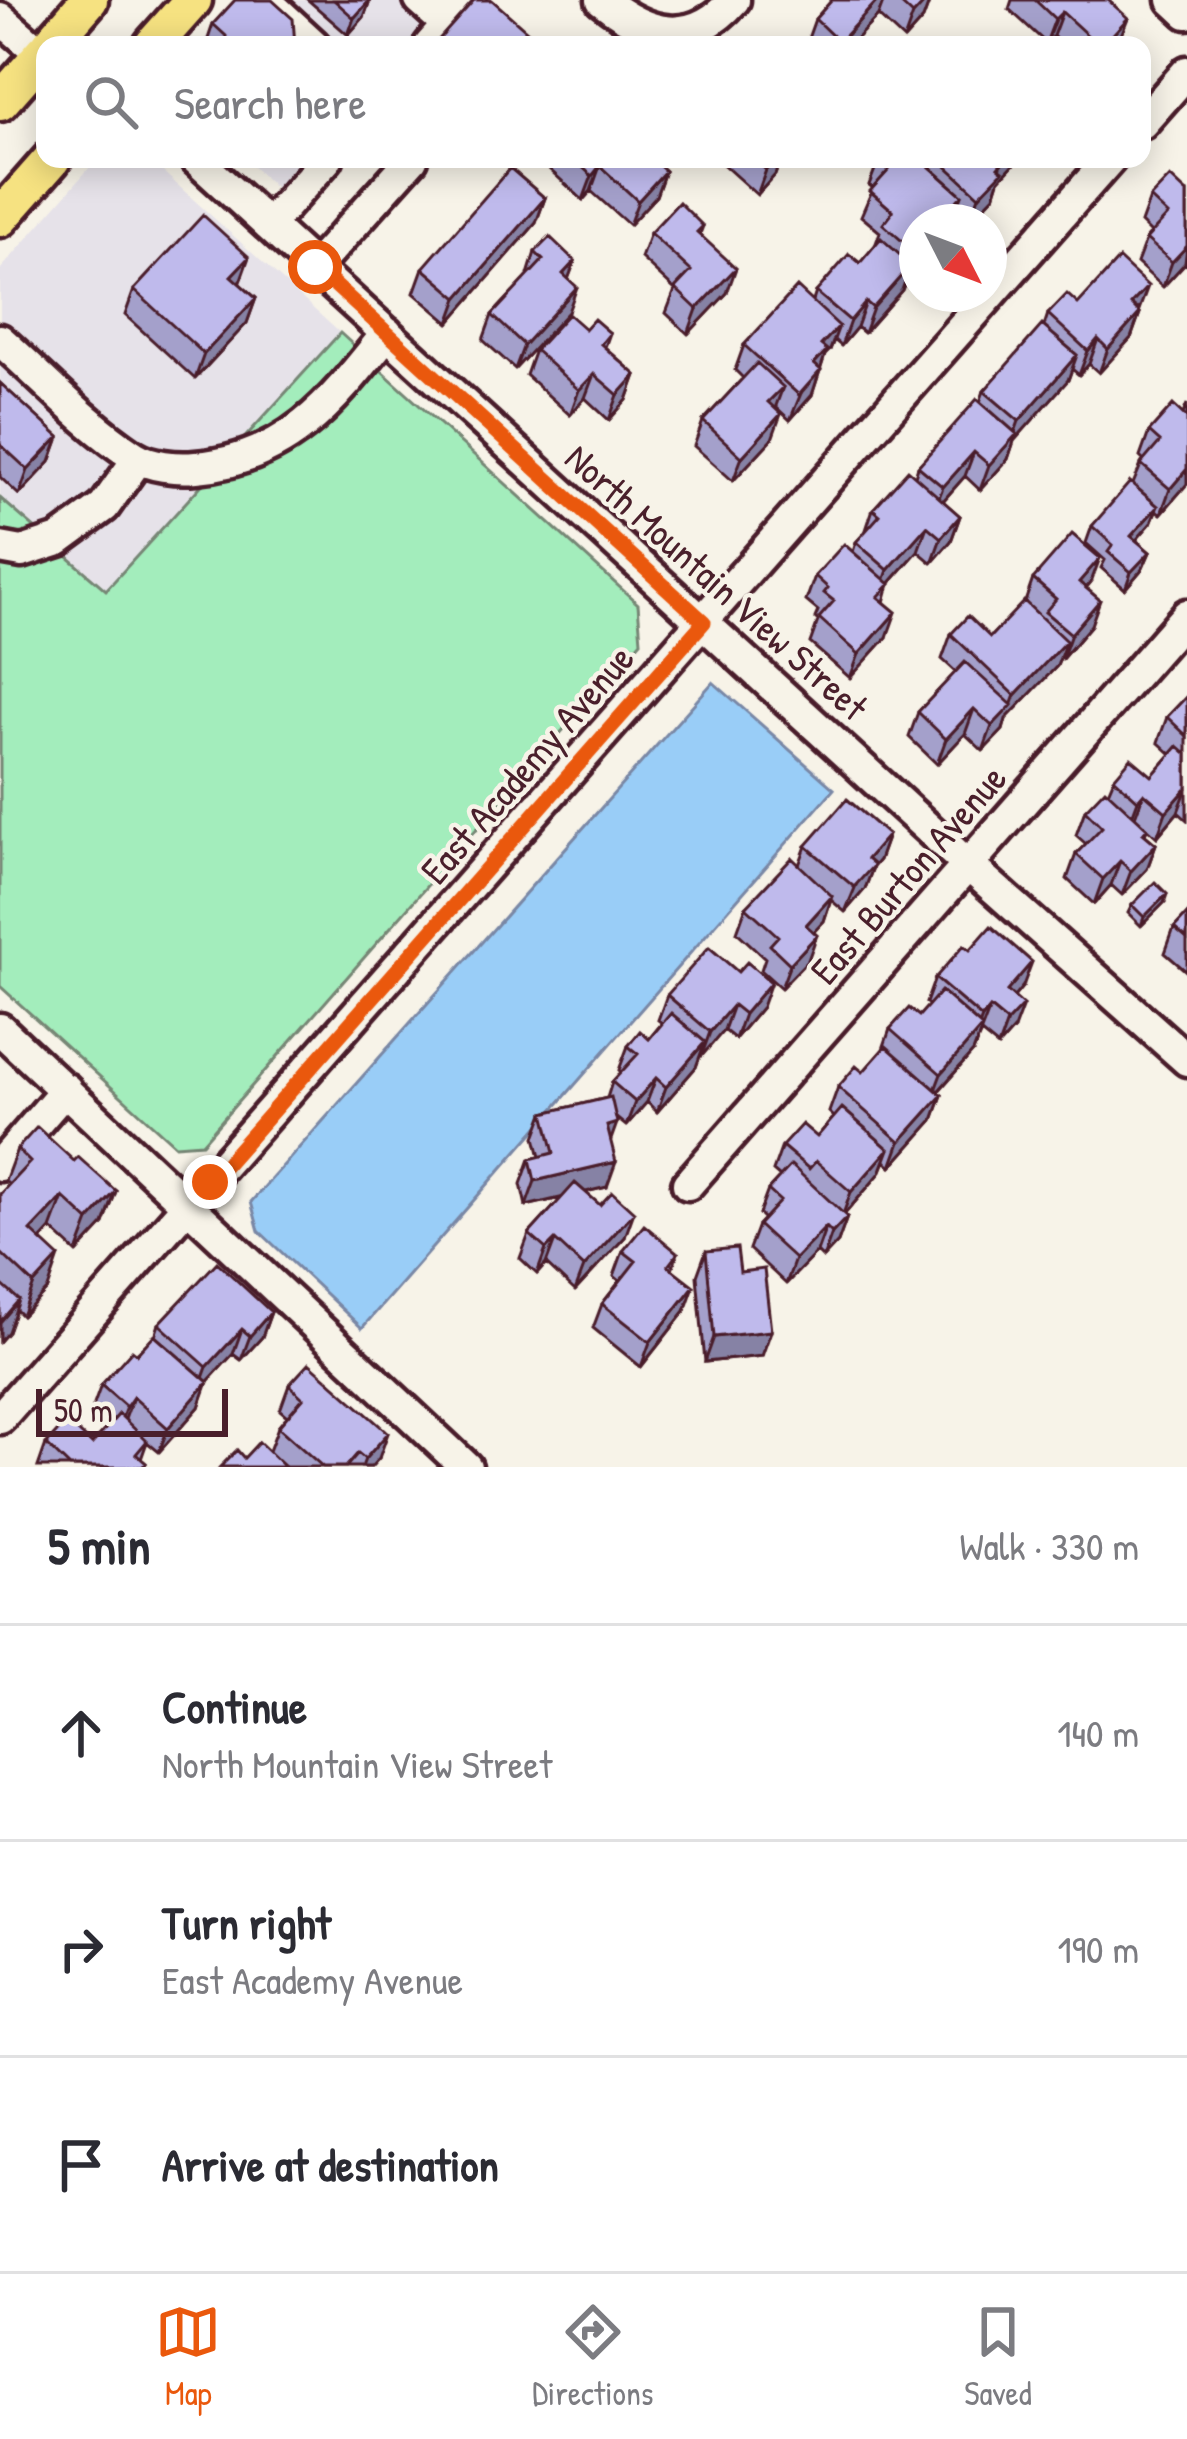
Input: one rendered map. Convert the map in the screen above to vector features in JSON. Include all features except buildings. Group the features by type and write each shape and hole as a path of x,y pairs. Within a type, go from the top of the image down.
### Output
{"main road":[{"path":"59,36 89,0"},
{"path":"161,36 193,0"},
{"path":"0,102 36,62"},
{"path":"0,218 44,168"}],"street":[{"path":"265,0 304,36"},
{"path":"420,0 439,35 470,0"},
{"path":"602,0 627,20 662,31 692,31 722,14 734,0"},
{"path":"1173,0 1187,13"},
{"path":"0,18 36,45"},
{"path":"1151,113 1187,72"},
{"name":"North Mountain View Street","path":"206,168 1187,1060"},
{"path":"268,225 319,168"},
{"path":"315,267 404,168"},
{"name":"East Academy Avenue","path":"0,1418 1102,168"},
{"path":"0,340 138,459 181,469 223,465 267,451 318,414 387,333"},
{"path":"0,548 22,552 59,540 104,507 138,459"},
{"name":"East Burton Avenue","path":"688,1184 1187,615"},
{"path":"0,1029 190,1205 451,1462"},
{"path":"0,1165 67,1089"}],"shaded area":[{"path":"239,0 458,0 425,36 207,36"},
{"path":"89,168 159,168 340,333 106,590 0,498 0,270"},
{"path":"255,168 306,168 282,194"}],"green space":[{"path":"340,333 638,604 641,641 202,1143 175,1145 0,986 0,498 106,590"}],"water":[{"path":"713,682 834,789 362,1328 259,1231 251,1202"}],"route":[{"path":"210,1182 704,622 315,267"}]}
